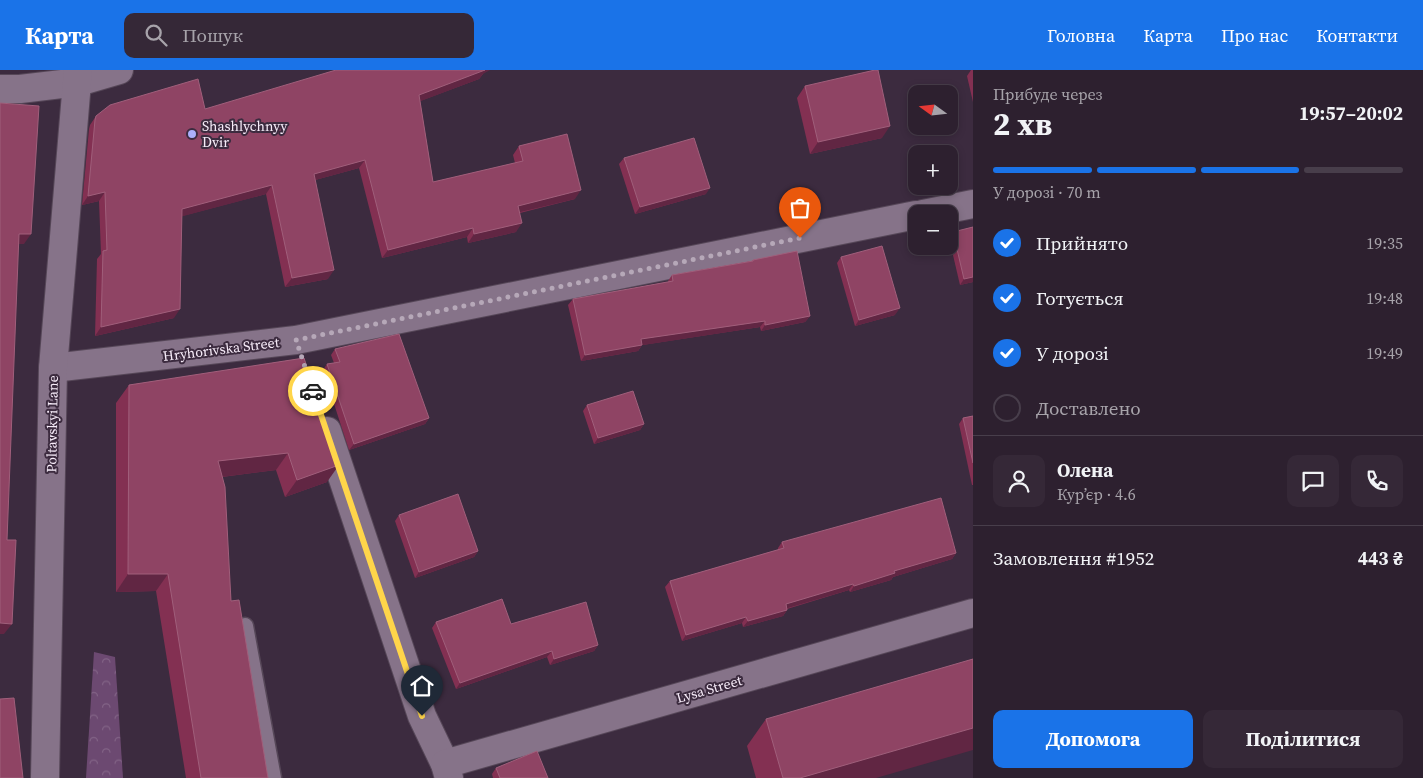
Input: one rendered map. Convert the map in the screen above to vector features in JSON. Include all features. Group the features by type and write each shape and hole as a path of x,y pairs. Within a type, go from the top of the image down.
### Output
{"street":[{"path":"0,89 20,89 78,76 119,70"},
{"name":"Poltavskyi Lane","path":"44,778 54,368 78,76"},
{"path":"958,207 973,204"},
{"name":"Hryhorivska Street","path":"54,368 296,340 908,217"},
{"path":"296,340 306,368"},
{"path":"318,406 422,716 447,771"},
{"name":"Lysa Street","path":"447,771 973,613"}],"lane":[{"path":"245,626 273,778"}],"green space":[{"path":"94,652 115,657 123,778 86,778"}],"building":[{"path":"336,70 485,70 419,95 433,182 523,161 519,146 567,134 581,190 518,206 522,223 474,234 473,228 388,250 365,160 314,174 334,270 292,278 272,185 182,209 180,309 101,327 103,251 107,250 105,192 88,196 96,116 110,105 198,79 205,109"},
{"path":"878,70 890,126 818,142 805,86"},
{"path":"0,103 39,106 31,234 19,234 7,540 16,540 12,624 0,623"},
{"path":"694,138 710,188 640,207 624,158"},
{"path":"973,227 973,277 964,279 958,253 958,231"},
{"path":"882,246 900,308 859,320 841,257"},
{"path":"797,251 810,316 765,325 765,321 641,339 642,345 585,355 573,299 673,281 672,275 753,261"},
{"path":"399,334 429,418 354,444 327,364 340,362 335,349"},
{"path":"304,358 339,465 297,480 288,453 218,461 225,487 231,601 239,600 268,778 201,778 168,574 128,574 129,385"},
{"path":"633,391 644,424 598,438 587,405"},
{"path":"973,416 973,463 963,418"},
{"path":"458,494 478,551 419,572 399,515"},
{"path":"941,498 956,553 894,571 895,573 854,586 853,584 786,604 787,610 748,621 746,617 686,635 670,581 784,548 782,542"},
{"path":"502,599 511,624 586,602 598,645 554,659 552,651 460,683 436,622"},
{"path":"973,659 973,728 800,778 783,778 766,719"},
{"path":"14,698 23,778 0,778 0,699"},
{"path":"537,751 548,778 500,778 496,768"}],"way so far":[{"path":"313,391 296,340 800,238"}],"place":[{"name":"Shashlychnyy Dvir","path":"192,134"}],"route":[{"path":"313,391 422,716"}]}
